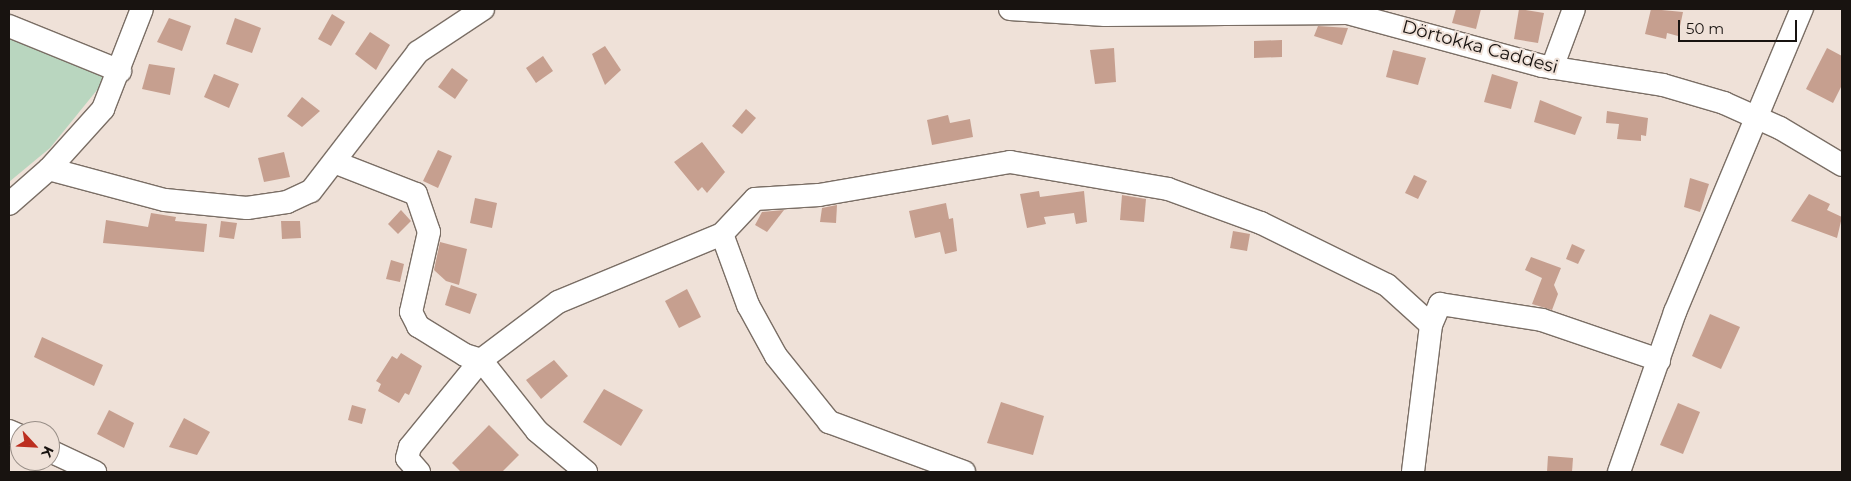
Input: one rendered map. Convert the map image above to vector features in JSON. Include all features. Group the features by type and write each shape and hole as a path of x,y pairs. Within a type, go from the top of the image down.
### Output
{"street":[{"path":"9,204 49,169 103,109 120,71 142,9"},
{"path":"49,169 165,200 247,208 287,202 311,191 418,52 483,9"},
{"name":"Dörtokka Caddesi","path":"1010,9 1105,15 1328,11 1347,13 1552,68 1663,85 1753,116 1842,165"},
{"path":"1552,68 1574,9"},
{"path":"1619,472 1659,360 1753,116 1802,9"},
{"path":"9,26 120,71"},
{"path":"334,162 416,194 429,232 411,312 418,326 481,360 537,431 586,472"},
{"path":"407,468 410,448 481,360 558,302 722,234 755,199 819,195 1010,162 1168,189 1261,223 1387,285 1431,324"},
{"path":"722,234 748,305 776,356 829,422 964,472"},
{"path":"1414,472 1431,324 1440,304 1542,320 1659,360"},
{"path":"60,456 95,472"}],"green space":[{"path":"9,39 67,57 106,79 50,148 9,182"}],"building":[{"path":"1456,9 1481,9 1476,29 1452,23"},
{"path":"1519,9 1544,13 1538,43 1514,39"},
{"path":"1651,9 1683,12 1678,36 1667,33 1666,39 1645,34"},
{"path":"332,14 345,22 331,46 318,39"},
{"path":"169,18 191,26 182,51 157,42"},
{"path":"235,18 261,28 252,53 226,44"},
{"path":"1318,26 1348,28 1342,45 1314,36"},
{"path":"370,32 390,45 376,70 355,54"},
{"path":"1282,40 1282,57 1254,58 1254,41"},
{"path":"605,46 621,70 605,85 592,54"},
{"path":"1114,48 1116,82 1095,84 1090,50"},
{"path":"1827,48 1842,56 1842,85 1833,103 1806,89"},
{"path":"1393,50 1426,58 1418,85 1386,77"},
{"path":"543,56 553,71 536,83 526,68"},
{"path":"149,64 175,68 170,95 142,89"},
{"path":"452,68 468,80 455,99 438,87"},
{"path":"214,74 239,84 229,108 204,97"},
{"path":"1492,74 1518,82 1511,109 1484,102"},
{"path":"302,97 320,111 302,127 287,116"},
{"path":"1540,100 1582,117 1575,135 1534,122"},
{"path":"746,109 756,118 742,134 732,126"},
{"path":"1607,111 1648,118 1646,136 1641,135 1641,141 1617,139 1619,124 1606,123"},
{"path":"948,115 950,123 970,119 973,137 932,145 927,120"},
{"path":"702,142 725,172 707,193 702,187 698,191 674,162"},
{"path":"438,150 452,156 438,188 423,181"},
{"path":"284,152 290,177 264,182 258,158"},
{"path":"1414,175 1427,181 1418,199 1405,193"},
{"path":"1690,178 1709,184 1700,212 1684,207"},
{"path":"1039,191 1040,197 1084,191 1087,222 1076,224 1074,213 1044,217 1046,224 1027,228 1020,194"},
{"path":"1809,194 1830,204 1827,210 1842,217 1837,238 1791,221"},
{"path":"1122,195 1146,199 1144,222 1120,220"},
{"path":"475,198 497,203 492,228 470,223"},
{"path":"946,203 949,219 953,218 957,251 945,254 940,232 915,238 909,211"},
{"path":"837,205 836,223 820,222 822,208"},
{"path":"401,210 411,221 398,234 388,224"},
{"path":"784,210 767,232 755,225 762,212"},
{"path":"151,213 176,217 175,221 207,224 204,252 103,243 106,220 148,227"},
{"path":"221,221 237,223 234,239 219,237"},
{"path":"281,221 300,221 301,238 282,239"},
{"path":"1233,231 1250,234 1247,251 1230,248"},
{"path":"440,242 467,249 459,285 446,281 434,270"},
{"path":"1572,244 1585,250 1578,264 1566,259"},
{"path":"1531,257 1561,268 1554,285 1558,294 1552,310 1532,304 1542,278 1525,270"},
{"path":"391,260 404,264 400,282 386,279"},
{"path":"451,285 477,294 470,314 445,305"},
{"path":"687,289 701,317 679,328 665,301"},
{"path":"1710,314 1740,327 1721,369 1692,356"},
{"path":"42,337 103,365 94,386 34,357"},
{"path":"401,353 422,366 409,395 405,393 399,403 378,391 381,384 376,381 392,356 397,359"},
{"path":"554,360 568,376 541,399 526,380"},
{"path":"604,389 643,410 621,446 583,422"},
{"path":"1001,402 1044,416 1033,455 987,443"},
{"path":"1678,403 1700,412 1683,454 1660,445"},
{"path":"352,405 366,409 362,424 348,420"},
{"path":"109,410 134,423 124,448 97,434"},
{"path":"184,418 210,432 197,455 169,447"},
{"path":"489,425 519,455 502,472 461,472 452,463"},
{"path":"1548,456 1573,458 1572,472 1547,472"}]}
